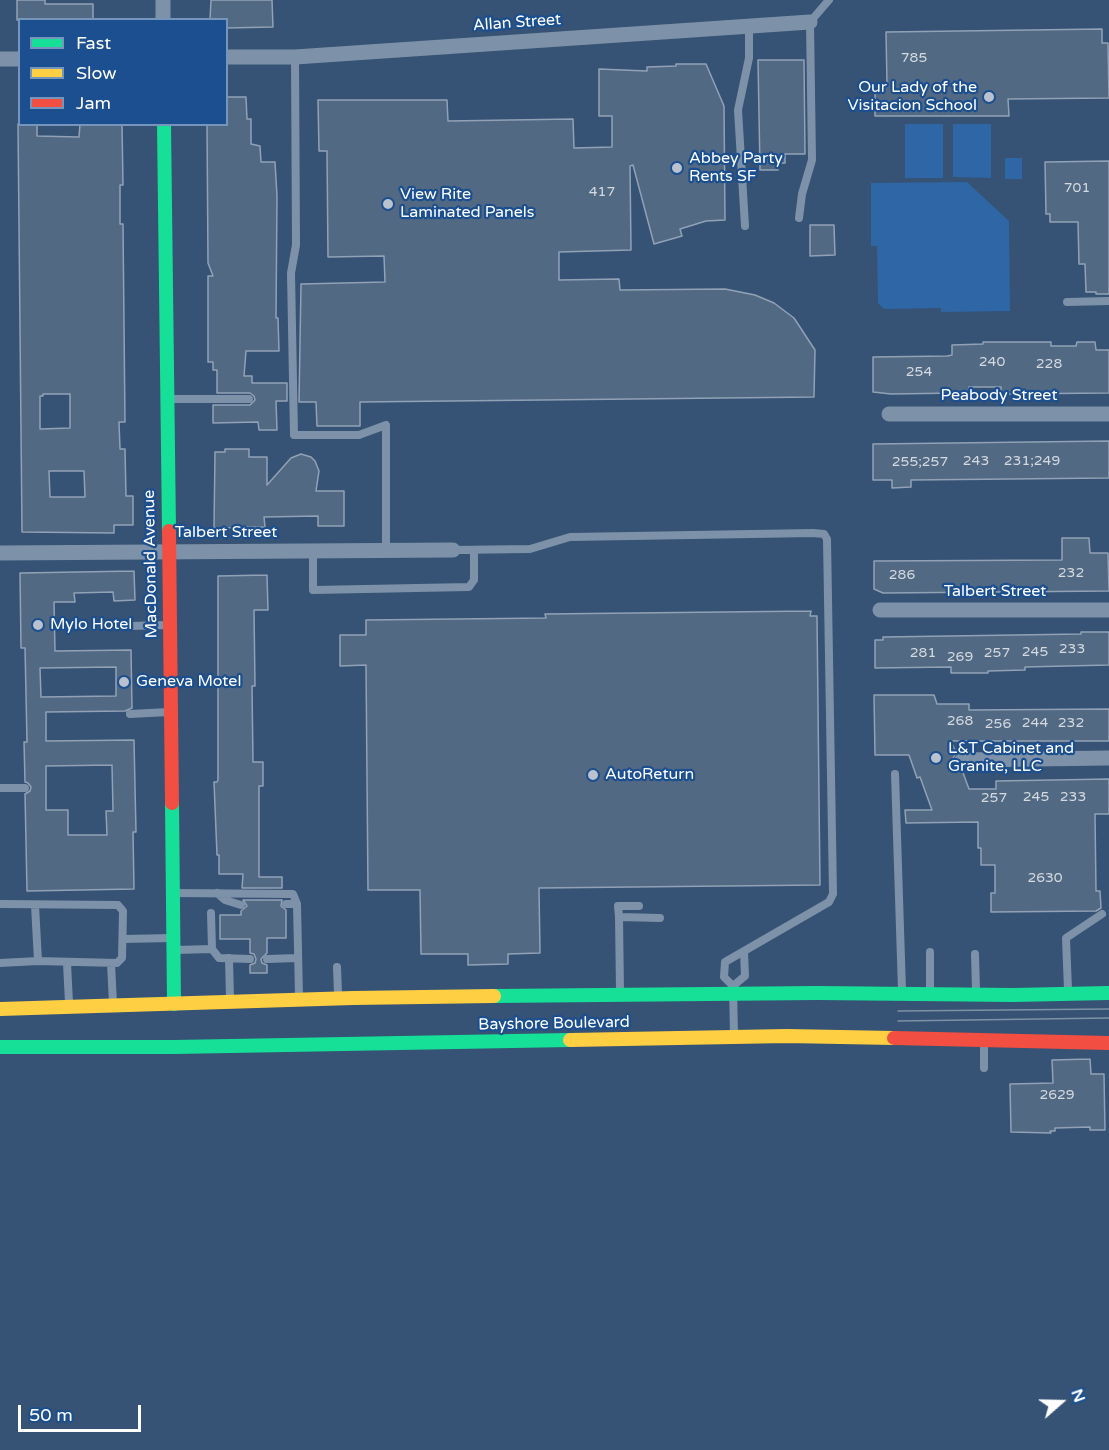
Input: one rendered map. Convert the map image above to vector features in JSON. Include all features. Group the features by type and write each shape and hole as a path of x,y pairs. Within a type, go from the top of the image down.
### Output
{"main road":[{"name":"MacDonald Avenue","path":"164,126 174,1004"},
{"name":"Bayshore Boulevard","path":"0,1009 338,999 620,995 733,990 976,995 1109,993"},
{"name":"Bayshore Boulevard","path":"0,1047 174,1047 734,1037 890,1037 1109,1043"}],"street":[{"path":"163,0 163,18"},
{"name":"Allan Street","path":"228,57 295,57 810,22"},
{"path":"0,59 18,59"},
{"name":"Peabody Street","path":"889,414 1109,414"},
{"name":"Talbert Street","path":"0,553 453,550"},
{"name":"Talbert Street","path":"880,610 1109,610"},
{"path":"962,760 1109,758"}],"lane":[{"path":"799,218 802,194 812,160 810,22 829,0"},
{"path":"745,226 738,110 749,58 748,26"},
{"path":"295,57 296,245 291,273 294,435 360,435 386,424 386,551"},
{"path":"1067,302 1109,301"},
{"path":"167,399 249,399"},
{"path":"453,550 530,549 570,537 813,533 824,534 827,539 833,894 829,903 724,962 724,977 733,990 734,1037"},
{"path":"313,551 313,590 469,587 474,580 474,550"},
{"path":"129,626 170,625"},
{"path":"130,714 171,711"},
{"path":"895,774 902,994"},
{"path":"0,788 25,788"},
{"path":"173,893 293,894 297,904 299,1000"},
{"path":"217,893 225,900 241,905"},
{"path":"0,904 118,905 123,911 122,958 117,963 38,961 0,963"},
{"path":"286,904 297,904"},
{"path":"35,905 38,961"},
{"path":"620,995 618,906 639,906"},
{"path":"211,913 212,949 219,958 250,959"},
{"path":"1068,994 1065,938 1102,914"},
{"path":"619,917 660,918"},
{"path":"123,939 212,949"},
{"path":"733,990 745,976 744,952"},
{"path":"930,952 930,994"},
{"path":"975,954 976,995"},
{"path":"229,958 230,1002"},
{"path":"267,959 298,958"},
{"path":"67,963 69,1008"},
{"path":"111,963 113,1006"},
{"path":"337,967 338,999"},
{"path":"984,1041 984,1068"}],"shaded area":[{"path":"905,124 943,124 943,178 905,178"},
{"path":"953,124 991,124 991,178 953,177"},
{"path":"1005,158 1022,158 1022,179 1005,179"},
{"path":"967,182 1009,221 1010,311 941,312 941,308 884,309 878,303 877,246 871,246 871,183"}],"building":[{"path":"17,0 45,0 45,4 93,4 93,18 18,18 17,20"},
{"path":"211,0 272,0 273,27 228,28 228,18 210,18"},
{"path":"1102,29 1102,43 1108,43 1109,98 1008,99 1009,116 875,116 875,85 887,85 886,32"},
{"path":"758,60 804,60 805,154 785,154 785,163 778,163 778,170 760,170"},
{"path":"676,64 706,64 724,106 725,220 706,221 680,229 682,236 654,244 633,165 630,166 631,250 559,252 559,280 619,279 620,290 725,289 755,295 774,303 794,318 815,350 814,397 360,402 360,426 317,426 316,402 299,402 301,284 385,282 384,256 328,257 327,151 319,151 318,100 447,100 448,121 573,119 574,148 612,147 612,116 599,116 599,69 647,71 647,67 676,66"},
{"path":"228,97 246,97 247,119 251,119 251,144 260,146 261,162 275,162 276,318 278,318 279,351 246,351 244,376 252,376 252,383 287,383 287,401 276,401 277,430 259,430 258,422 213,423 213,405 250,405 255,400 250,393 217,393 217,370 213,370 213,362 208,362 208,276 213,276 208,263 207,126 228,126"},
{"path":"18,126 37,126 37,136 79,137 80,126 122,126 123,185 120,185 120,224 123,224 125,422 119,422 120,449 125,449 126,496 133,496 133,525 114,525 114,533 22,532","holes":["70,394 70,428 40,429 40,396","49,471 84,471 85,497 50,497"]},
{"path":"1109,161 1109,294 1096,294 1096,292 1086,292 1085,264 1079,264 1078,222 1050,222 1050,214 1046,214 1045,162"},
{"path":"810,225 834,225 835,255 810,256"},
{"path":"983,342 1051,342 1051,346 1076,346 1077,342 1095,342 1096,350 1109,350 1109,393 1001,394 1001,387 969,387 969,393 891,394 873,392 873,357 947,356 952,355 952,345 983,344"},
{"path":"1109,441 1109,478 911,480 911,487 892,488 892,480 873,480 873,444"},
{"path":"225,449 249,449 249,457 267,457 267,485 291,458 301,454 311,457 319,471 316,491 344,491 344,526 318,526 318,516 264,517 265,527 214,528 215,452 225,452"},
{"path":"1062,538 1089,538 1090,553 1108,553 1109,591 883,593 874,589 874,561 1062,560"},
{"path":"134,571 135,600 114,601 113,592 74,593 75,602 54,602 55,651 131,650 132,708 125,711 46,712 46,741 134,740 136,832 133,832 134,889 27,891 25,794 30,791 31,787 25,782 24,742 27,742 25,648 21,648 20,573","holes":["116,667 116,696 41,697 40,668","112,765 113,811 106,811 107,835 68,835 68,810 46,810 46,766"]},
{"path":"267,575 268,610 254,610 253,762 263,762 263,786 259,786 259,877 282,877 282,888 242,888 243,874 219,874 219,855 217,855 214,782 218,780 218,576"},
{"name":"AutoReturn","path":"811,611 810,616 817,616 820,885 539,888 540,953 508,954 508,964 468,965 468,954 421,954 420,890 368,890 366,665 340,666 340,635 366,635 366,620 546,618 545,614"},
{"path":"1081,632 1109,632 1109,665 1025,667 1025,670 988,671 988,673 951,673 951,667 875,668 875,640 883,640 883,637 1081,634"},
{"path":"874,695 934,695 937,704 969,704 969,710 1109,709 1109,741 951,741 956,753 952,760 953,764 962,770 969,789 996,789 996,781 1109,779 1109,814 1095,814 1096,891 1100,891 1101,908 1096,911 991,912 991,893 995,893 995,865 981,865 981,848 978,848 978,822 906,823 905,810 932,810 909,755 875,755"},
{"path":"243,900 282,900 281,906 286,910 286,938 267,938 267,953 261,959 262,963 267,965 267,973 250,973 250,965 255,963 256,959 254,954 250,953 250,939 220,939 220,915 241,915 241,911 247,906"},
{"path":"1090,1059 1091,1074 1104,1074 1105,1130 1090,1130 1090,1127 1055,1128 1055,1131 1050,1131 1051,1133 1011,1132 1010,1084 1053,1083 1052,1060"}],"tram line":[{"path":"898,1011 1109,1009"},
{"path":"898,1021 1109,1018"}],"traffic: fast":[{"path":"164,126 169,531"},
{"path":"172,803 174,1004"},
{"path":"494,996 1109,993"},
{"path":"0,1047 174,1047 570,1040"}],"traffic: slow":[{"path":"0,1009 494,996"},
{"path":"570,1040 787,1036 894,1038"}],"traffic: jam":[{"path":"169,531 172,803"},
{"path":"894,1038 1109,1043"}],"place":[{"name":"Our Lady of the Visitacion School","path":"989,97"},
{"name":"Abbey Party Rents SF","path":"677,168"},
{"name":"View Rite Laminated Panels","path":"388,204"},
{"name":"Mylo Hotel","path":"38,625"},
{"name":"Geneva Motel","path":"124,682"},
{"name":"L&T Cabinet and Granite, LLC","path":"936,758"},
{"name":"AutoReturn","path":"593,775"}]}
